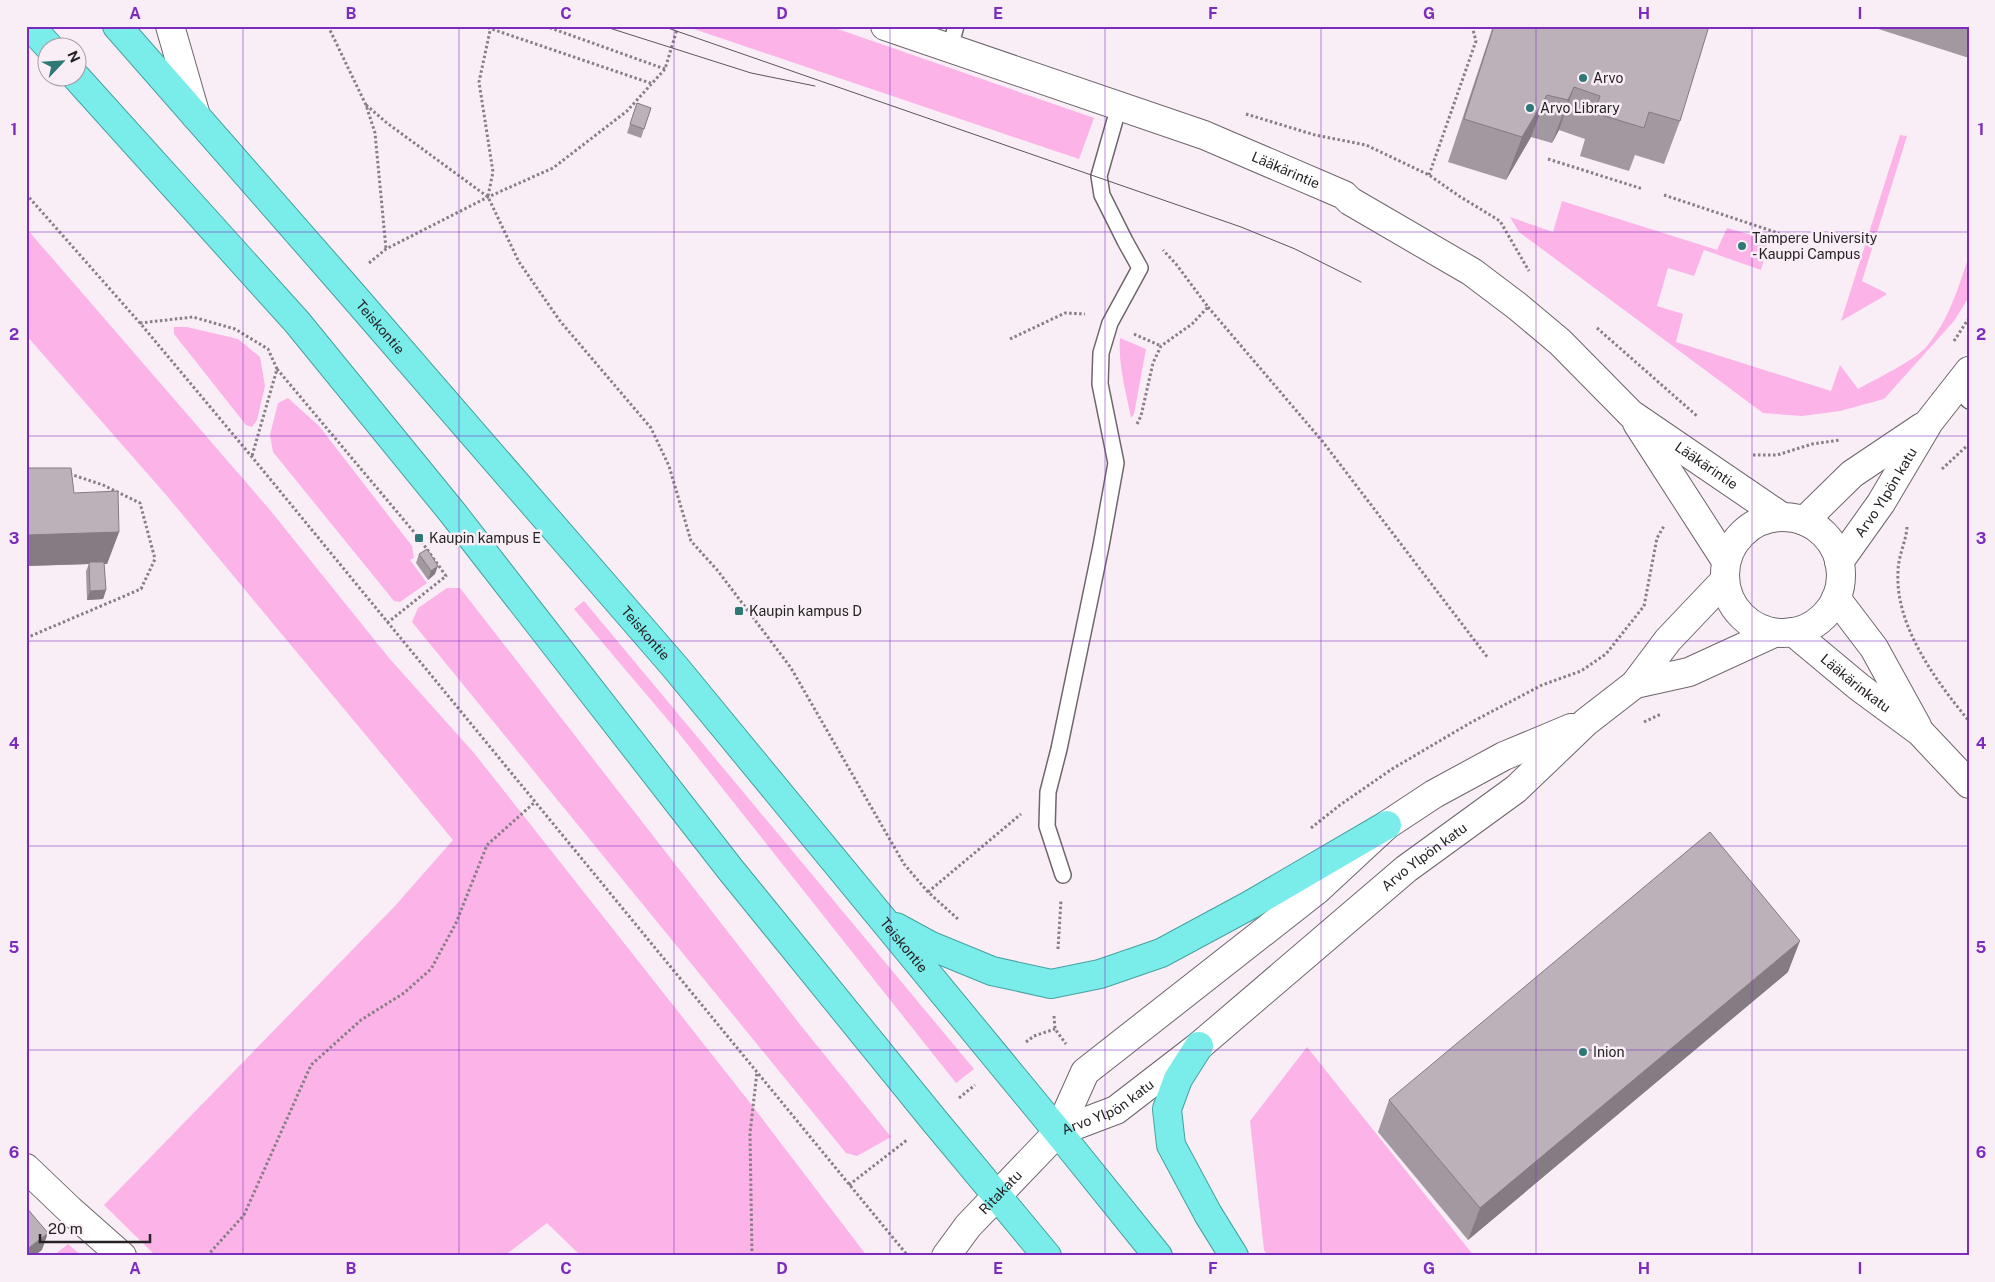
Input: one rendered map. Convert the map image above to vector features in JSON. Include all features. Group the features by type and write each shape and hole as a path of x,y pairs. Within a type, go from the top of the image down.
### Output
{"highway":[{"path":"30,26 41,38"},
{"name":"Teiskontie","path":"117,26 675,667 1158,1256"},
{"path":"86,88 296,322 452,512 730,869 1047,1256"},
{"path":"883,921 930,946 992,971 1050,984 1100,974 1161,953 1250,905 1386,825"},
{"path":"1199,1046 1178,1079 1167,1109 1171,1145 1208,1214 1234,1256"}],"street":[{"path":"170,26 196,116"},
{"name":"Lääkärintie","path":"885,26 953,37 1120,106 1204,135 1344,195 1472,272 1560,342 1631,414 1793,519"},
{"name":"Arvo Ylpön katu","path":"1793,519 1852,474 1929,422 1965,387"},
{"name":"Lääkärintie","path":"1631,414 1725,571"},
{"name":"Arvo Ylpön katu","path":"1839,562 1881,503 1929,422"},
{"path":"1793,519 1822,532 1833,546 1839,562 1841,579 1836,598 1826,614 1810,626 1783,632 1756,626 1740,615 1729,599 1725,571 1734,544 1746,529 1763,520 1793,519"},
{"name":"Arvo Ylpön katu","path":"1058,1132 1116,1110 1199,1046 1406,869 1516,789 1586,722 1635,684 1668,640 1725,571"},
{"name":"Lääkärinkatu","path":"1836,598 1874,648 1920,732"},
{"name":"Arvo Ylpön katu","path":"1635,684 1689,672 1783,632"},
{"name":"Lääkärinkatu","path":"1783,632 1920,732 1969,784"},
{"name":"Arvo Ylpön katu","path":"1058,1132 1085,1072 1317,890 1386,825 1434,794 1504,756 1586,722"},
{"name":"Ritakatu","path":"946,1256 968,1226 1058,1132"},
{"path":"26,1168 122,1256"}],"lane":[{"path":"1063,875 1047,826 1048,792 1061,739 1116,463 1100,384 1101,353 1110,323 1140,268 1124,241 1102,195 1099,176 1120,106"}],"path":[{"path":"328,26 366,105 375,133 386,250"},
{"path":"483,26 653,84"},
{"path":"545,26 665,69"},
{"path":"344,285 386,250 488,197 553,168 628,111 665,69 678,26"},
{"path":"1429,175 1476,41 1472,26"},
{"path":"488,197 493,172 479,82 491,28"},
{"path":"366,105 387,123 488,197 519,262 560,321 651,428 669,466 690,541 718,572 791,668 904,864 928,892 958,919 966,923"},
{"path":"1548,158 1642,189"},
{"path":"26,194 140,323 252,457 908,1256"},
{"path":"1664,195 1811,244"},
{"path":"1208,307 1323,442 1488,658"},
{"path":"140,323 193,317 235,329 268,349 277,369 419,538 446,576 387,623"},
{"path":"1951,345 1969,318"},
{"path":"268,349 296,322"},
{"path":"252,457 277,369"},
{"path":"1836,441 1845,438"},
{"path":"26,638 140,589 155,559 140,503 103,485 70,474 61,473"},
{"path":"1907,522 1906,540 1898,570 1898,587 1902,604 1911,631 1923,657 1938,681 1969,721"},
{"path":"1304,834 1340,805 1392,769 1542,684 1581,671 1606,654 1644,606"},
{"path":"928,892 1048,792"},
{"path":"207,1256 244,1215 311,1065 361,1020 404,993 431,969 456,923 487,845 535,802"},
{"path":"1058,951 1063,875"},
{"path":"1049,950 1066,950"},
{"path":"1050,984 1055,1029"},
{"path":"752,1256 750,1133 757,1072"}],"shaded area":[{"path":"829,26 1094,118 1079,159 688,27"},
{"path":"1900,135 1907,136 1862,281 1886,293 1886,295 1841,321"},
{"path":"1562,201 1717,250 1727,228 1769,240 1761,270 1704,250 1694,276 1668,268 1657,306 1683,314 1676,342 1831,391 1840,365 1858,389 1904,364 1921,352 1935,336 1947,315 1969,256 1969,297 1954,321 1884,399 1840,411 1802,416 1763,413 1519,232 1510,217 1553,232"},
{"path":"26,228 270,510 389,658 474,753 751,1104 867,1256 581,1256 547,1223 504,1256 156,1256 104,1205 394,907 453,840 167,496 26,335"},
{"path":"174,327 187,327 238,339 260,357 265,386 257,420 252,427 246,425 174,334"},
{"path":"1120,338 1146,349 1134,414 1131,418 1121,368"},
{"path":"288,398 319,426 412,546 414,558 410,560 427,583 400,602 394,601 273,452 270,435 278,403"},
{"path":"447,588 460,588 802,1027 891,1137 857,1156 846,1153 412,622 418,608"},
{"path":"584,601 974,1069 956,1083 673,726 574,609"},
{"path":"1307,1047 1474,1256 1268,1256 1264,1250 1250,1121"},
{"path":"68,1244 82,1256 53,1256"}],"building":[{"name":"Arvo","path":"1494,26 1709,26 1680,121 1649,112 1644,128 1595,113 1600,96 1574,87 1568,100 1547,95 1522,137 1464,119"},
{"path":"637,103 651,108 644,129 630,124"},
{"path":"26,468 71,468 74,493 118,491 119,532 26,535"},
{"path":"427,549 438,566 431,571 419,554"},
{"path":"89,562 104,562 106,590 90,591"},
{"name":"Inion","path":"1710,832 1800,941 1480,1208 1389,1100"},
{"path":"26,1207 48,1233 26,1250"}],"tram line":[{"path":"603,26 751,73 815,86"},
{"path":"662,26 1241,227 1295,249 1361,282"}],"place":[{"name":"Arvo","path":"1583,78"},
{"name":"Arvo Library","path":"1530,108"},
{"name":"Tampere University - Kauppi Campus","path":"1742,246"},
{"name":"Kaupin kampus E","path":"419,538"},
{"name":"Kaupin kampus D","path":"739,611"},
{"name":"Inion","path":"1583,1052"}]}
